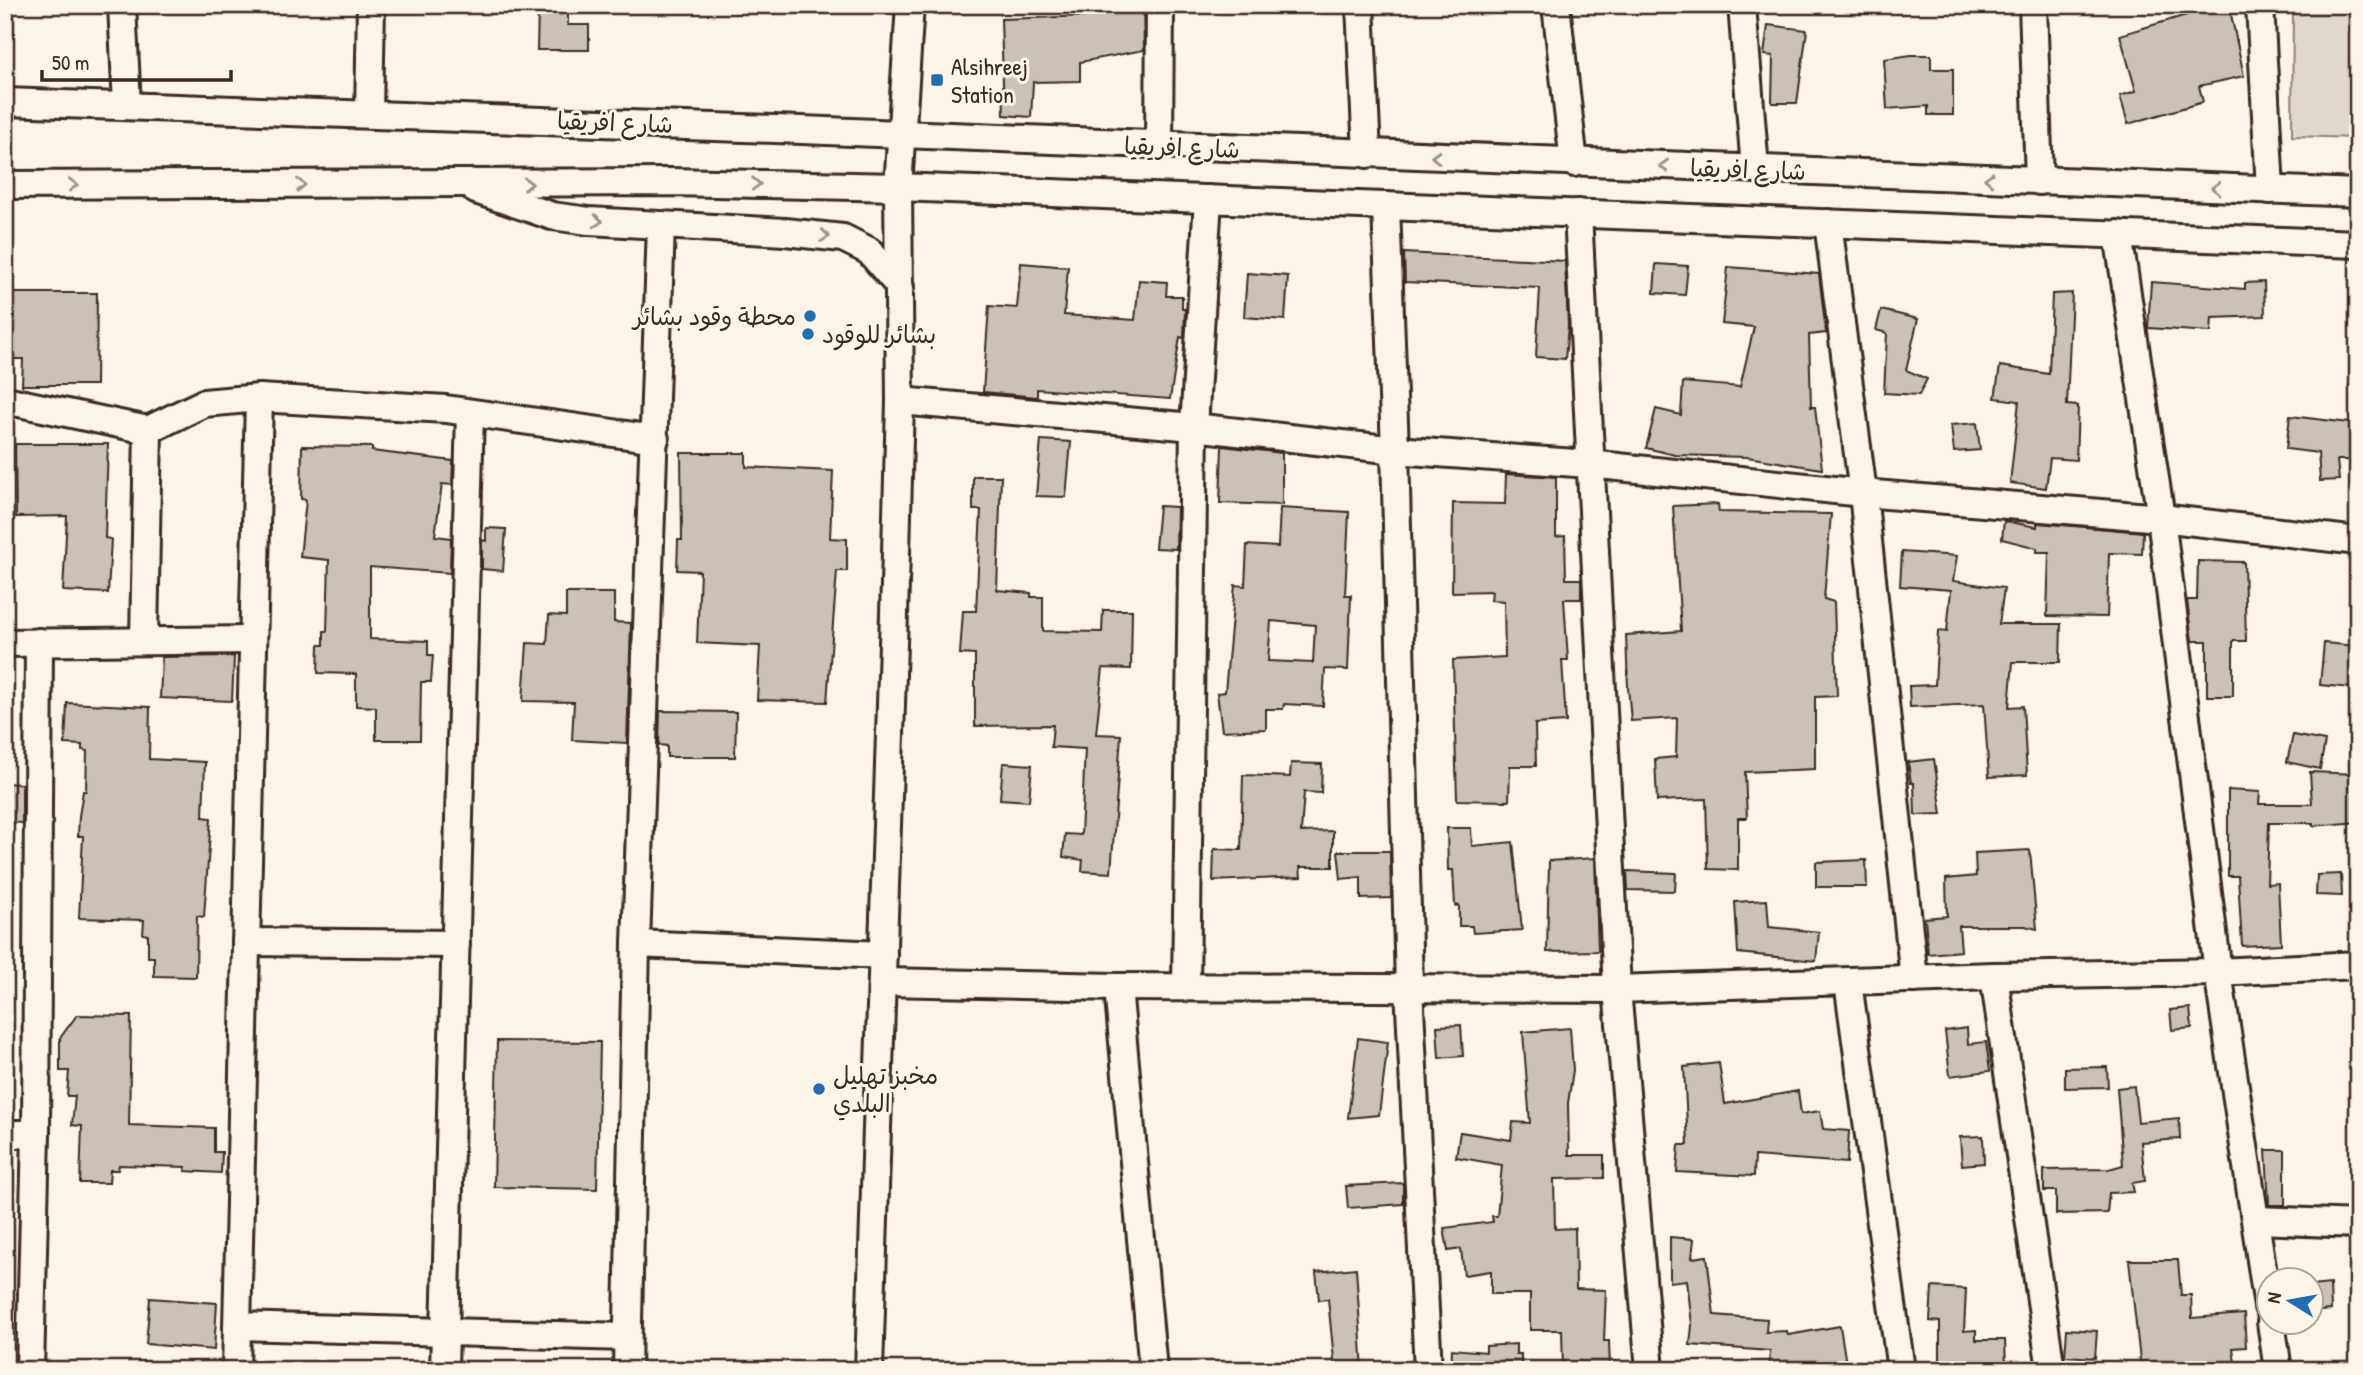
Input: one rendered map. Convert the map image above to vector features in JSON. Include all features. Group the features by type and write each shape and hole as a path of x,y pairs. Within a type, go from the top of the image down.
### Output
{"street":[{"path":"122,5 127,106"},
{"path":"369,113 371,5"},
{"path":"869,1370 900,401 898,187 910,5"},
{"path":"1159,146 1160,5"},
{"path":"1360,5 1367,155"},
{"path":"1556,5 1574,163"},
{"path":"1742,5 1755,169"},
{"path":"2033,5 2039,181"},
{"path":"2260,5 2270,190"},
{"name":"شارع افريقيا","path":"5,102 369,113 2358,193"},
{"name":"شارع افريقيا","path":"5,185 670,182 898,187 2358,244"},
{"path":"461,185 552,216 843,238 869,251 900,287"},
{"path":"1186,986 1194,427 1208,199"},
{"path":"1385,206 1395,450 1409,987 1428,1370"},
{"path":"1578,213 1617,989 1650,1370"},
{"path":"1828,223 1863,493 1914,979"},
{"path":"627,1370 636,944 661,225"},
{"path":"2118,234 2161,518 2218,972 2263,1266"},
{"path":"5,400 148,430 204,403 259,398 470,413 655,439"},
{"path":"236,1370 259,398"},
{"path":"900,401 1194,427 1395,450 1590,464 1863,493 2161,518 2358,541"},
{"path":"444,1370 470,413"},
{"path":"144,639 148,430"},
{"path":"5,643 144,639 252,640"},
{"path":"30,1370 36,1134 39,642"},
{"path":"246,942 456,944"},
{"path":"636,944 883,955"},
{"path":"883,982 1118,987 1617,989 1994,976 2218,972 2358,965"},
{"path":"1994,976 2052,1370"},
{"path":"1848,982 1901,1370"},
{"path":"1118,987 1153,1370"},
{"path":"5,1134 36,1134"},
{"path":"2256,1220 2358,1224"},
{"path":"238,1326 627,1337"},
{"path":"2273,1336 2278,1370"}],"shaded area":[{"path":"2293,5 2358,5 2358,138 2292,136"}],"building":[{"path":"1089,5 1143,5 1144,50 1080,62 1080,81 1033,82 1031,117 1004,115 1001,19 1091,16"},
{"path":"2220,5 2229,5 2244,76 2199,86 2203,102 2128,124 2120,96 2136,91 2120,35"},
{"path":"538,9 568,9 568,25 589,25 589,50 537,50"},
{"path":"1768,25 1807,30 1797,103 1772,103 1773,56 1764,55"},
{"path":"1931,55 1931,69 1953,69 1953,115 1928,115 1928,106 1887,109 1884,59"},
{"path":"1404,253 1565,261 1568,326 1565,359 1536,357 1540,288 1405,282"},
{"path":"1021,263 1068,267 1064,315 1135,320 1139,280 1167,282 1166,296 1182,296 1182,309 1185,309 1184,338 1180,337 1170,399 1037,389 1037,397 983,392 989,306 1017,308"},
{"path":"1656,264 1688,266 1685,295 1654,293"},
{"path":"1728,267 1819,274 1826,333 1809,335 1811,407 1815,407 1822,469 1747,457 1675,455 1646,448 1656,409 1681,415 1683,382 1740,387 1754,327 1722,324"},
{"path":"1247,273 1288,276 1285,320 1244,317"},
{"path":"2151,282 2245,289 2245,283 2264,282 2265,316 2212,318 2211,332 2148,328"},
{"path":"5,293 97,293 96,385 22,385 23,359 5,359"},
{"path":"2072,293 2067,405 2078,406 2076,460 2050,458 2046,488 2010,483 2019,401 1995,398 2000,366 2049,374 2052,294"},
{"path":"1881,310 1918,319 1906,370 1927,379 1919,395 1884,393 1887,333 1876,330"},
{"path":"2290,416 2358,424 2358,460 2337,460 2339,480 2320,481 2318,453 2286,449"},
{"path":"1977,423 1980,450 1954,452 1951,425"},
{"path":"1041,440 1071,442 1066,497 1036,496"},
{"path":"15,444 108,444 105,538 111,539 108,593 63,591 67,516 16,517"},
{"path":"302,446 372,447 372,451 453,461 452,485 442,484 435,536 451,538 450,573 370,567 370,639 428,641 428,655 433,655 431,682 421,682 420,740 376,740 376,707 356,706 356,674 318,673 319,645 324,645 324,631 327,631 329,560 300,557 306,500 301,499"},
{"path":"1222,446 1282,453 1282,505 1220,503"},
{"path":"681,453 746,453 746,467 833,471 830,538 847,539 847,571 837,571 827,702 757,700 760,646 697,643 700,571 677,570 678,540 682,540"},
{"path":"1506,474 1556,477 1556,537 1565,536 1566,579 1581,579 1581,599 1564,599 1568,660 1562,660 1566,722 1535,724 1536,766 1510,766 1509,801 1457,800 1453,660 1505,657 1504,601 1491,600 1492,591 1452,592 1453,503 1505,504"},
{"path":"973,476 1001,476 997,590 1031,593 1031,597 1043,597 1043,631 1102,632 1103,610 1132,610 1131,669 1103,668 1096,734 1121,735 1111,873 1082,871 1083,860 1063,857 1065,834 1081,835 1085,749 1051,747 1053,725 975,726 975,655 960,654 963,611 976,611 981,510 973,510"},
{"path":"1718,504 1719,512 1831,514 1824,599 1834,602 1837,696 1815,697 1815,769 1745,772 1747,818 1738,818 1738,870 1708,869 1706,799 1657,801 1655,759 1676,757 1677,718 1631,721 1628,687 1626,635 1681,631 1673,506"},
{"path":"1159,506 1177,507 1176,549 1155,548"},
{"path":"1280,508 1349,512 1345,595 1351,595 1348,670 1325,669 1323,706 1284,704 1283,709 1266,709 1266,729 1222,731 1217,693 1225,692 1235,585 1245,586 1247,545 1278,547","holes":["1271,621 1315,625 1313,663 1268,661"]},
{"path":"2004,521 2037,527 2037,523 2143,532 2142,554 2109,553 2107,617 2047,616 2049,552 2037,552 2037,548 2002,539"},
{"path":"486,528 506,529 503,571 482,569 482,540 486,541"},
{"path":"1902,552 1957,556 1953,581 2004,588 1999,624 2061,624 2060,662 2013,662 2009,707 2023,706 2027,775 1989,777 1984,704 1910,707 1909,686 1935,685 1938,631 1947,632 1951,590 1900,586"},
{"path":"2198,561 2244,562 2246,641 2233,641 2233,696 2207,696 2207,641 2192,641 2187,600 2197,600"},
{"path":"566,593 614,593 614,622 631,623 627,743 572,740 574,702 523,701 527,643 547,644 549,615 566,616"},
{"path":"2324,643 2356,646 2352,688 2320,685"},
{"path":"234,656 232,701 160,698 162,657"},
{"path":"67,703 150,707 149,759 205,762 203,817 211,818 204,917 197,916 196,977 154,976 154,957 148,957 148,935 143,934 144,920 79,918 83,836 78,836 83,791 86,791 87,751 82,750 82,745 65,744"},
{"path":"660,711 736,712 735,757 667,757 667,746 659,745"},
{"path":"2293,735 2325,741 2320,769 2287,762"},
{"path":"1934,759 1942,814 1915,815 1914,783 1911,783 1908,762"},
{"path":"1003,763 1032,765 1029,801 1000,799"},
{"path":"1291,763 1322,764 1321,793 1304,792 1301,832 1333,831 1333,867 1300,867 1301,877 1213,881 1214,849 1241,850 1243,775 1290,777"},
{"path":"2310,772 2358,774 2358,822 2313,826 2313,823 2269,823 2267,884 2278,883 2281,944 2242,946 2238,876 2228,876 2228,790 2260,792 2259,804 2312,804"},
{"path":"5,783 22,784 22,823 5,822"},
{"path":"1447,828 1471,828 1472,846 1513,842 1522,930 1473,933 1472,926 1459,926 1459,905 1455,906 1453,870 1448,870"},
{"path":"2030,850 2037,929 2025,926 1959,926 1961,951 1928,954 1925,918 1947,916 1946,879 1976,876 1975,853"},
{"path":"1338,851 1390,851 1391,898 1361,899 1361,877 1341,879"},
{"path":"1595,858 1598,951 1547,952 1549,861"},
{"path":"1866,860 1867,887 1816,887 1816,862"},
{"path":"1627,871 1676,873 1675,891 1628,890"},
{"path":"2341,874 2342,896 2316,895 2317,875"},
{"path":"1767,900 1769,927 1819,932 1816,961 1738,953 1735,902"},
{"path":"2190,1008 2192,1028 2172,1030 2170,1010"},
{"path":"77,1015 131,1016 129,1125 214,1128 214,1152 222,1152 221,1173 185,1171 186,1167 119,1165 118,1170 110,1170 109,1183 80,1183 82,1126 72,1125 75,1096 67,1096 69,1071 60,1071 60,1038"},
{"path":"1461,1025 1463,1056 1439,1058 1437,1026"},
{"path":"1570,1028 1573,1070 1568,1103 1569,1155 1604,1155 1604,1178 1554,1179 1555,1229 1575,1228 1576,1289 1606,1290 1604,1341 1609,1341 1610,1370 1563,1370 1562,1330 1530,1330 1530,1294 1491,1294 1491,1271 1464,1275 1461,1249 1448,1251 1444,1228 1493,1222 1492,1216 1497,1216 1502,1165 1456,1157 1460,1132 1511,1140 1513,1122 1530,1123 1523,1032"},
{"path":"1967,1028 1968,1044 1986,1042 1990,1071 1950,1076 1945,1031"},
{"path":"1358,1038 1388,1042 1379,1115 1348,1118"},
{"path":"497,1041 600,1042 597,1189 494,1187"},
{"path":"1719,1063 1725,1104 1798,1091 1801,1114 1820,1111 1823,1129 1849,1131 1847,1163 1755,1156 1754,1176 1677,1172 1679,1145 1688,1145 1684,1067"},
{"path":"2107,1067 2108,1087 2065,1088 2065,1068"},
{"path":"2134,1086 2138,1122 2179,1118 2180,1139 2141,1142 2145,1181 2132,1183 2134,1192 2109,1193 2107,1213 2056,1214 2056,1191 2044,1191 2044,1170 2109,1169 2123,1165 2117,1088"},
{"path":"1983,1136 1984,1163 1962,1165 1960,1137"},
{"path":"2266,1150 2285,1150 2285,1205 2269,1205"},
{"path":"1403,1183 1403,1204 1348,1208 1346,1186"},
{"path":"1670,1237 1694,1239 1692,1258 1707,1256 1714,1315 1767,1319 1766,1332 1787,1331 1788,1335 1840,1326 1847,1370 1769,1370 1770,1351 1690,1345 1692,1325 1687,1280 1670,1282"},
{"path":"2129,1260 2178,1260 2181,1295 2191,1295 2192,1318 2244,1314 2246,1347 2233,1348 2236,1370 2141,1370"},
{"path":"1356,1268 1363,1370 1335,1370 1328,1299 1319,1300 1316,1272"},
{"path":"2330,1284 2331,1310 2324,1311 2324,1285"},
{"path":"1932,1287 1966,1289 1964,1331 1976,1330 1976,1340 2005,1340 2006,1367 1940,1370 1940,1322 1930,1321"},
{"path":"150,1298 217,1303 214,1350 146,1344"},
{"path":"2067,1329 2097,1331 2095,1358 2065,1356"},
{"path":"1516,1344 1516,1354 1521,1354 1521,1370 1451,1370 1452,1349 1486,1352 1486,1346"}],"place":[{"name":"Alsihreej Station","path":"937,80"},
{"name":"محطة وقود بشائر","path":"810,316"},
{"name":"بشائر للوقود","path":"808,334"},
{"name":"مخبز تهليل البلدي","path":"819,1089"}]}
